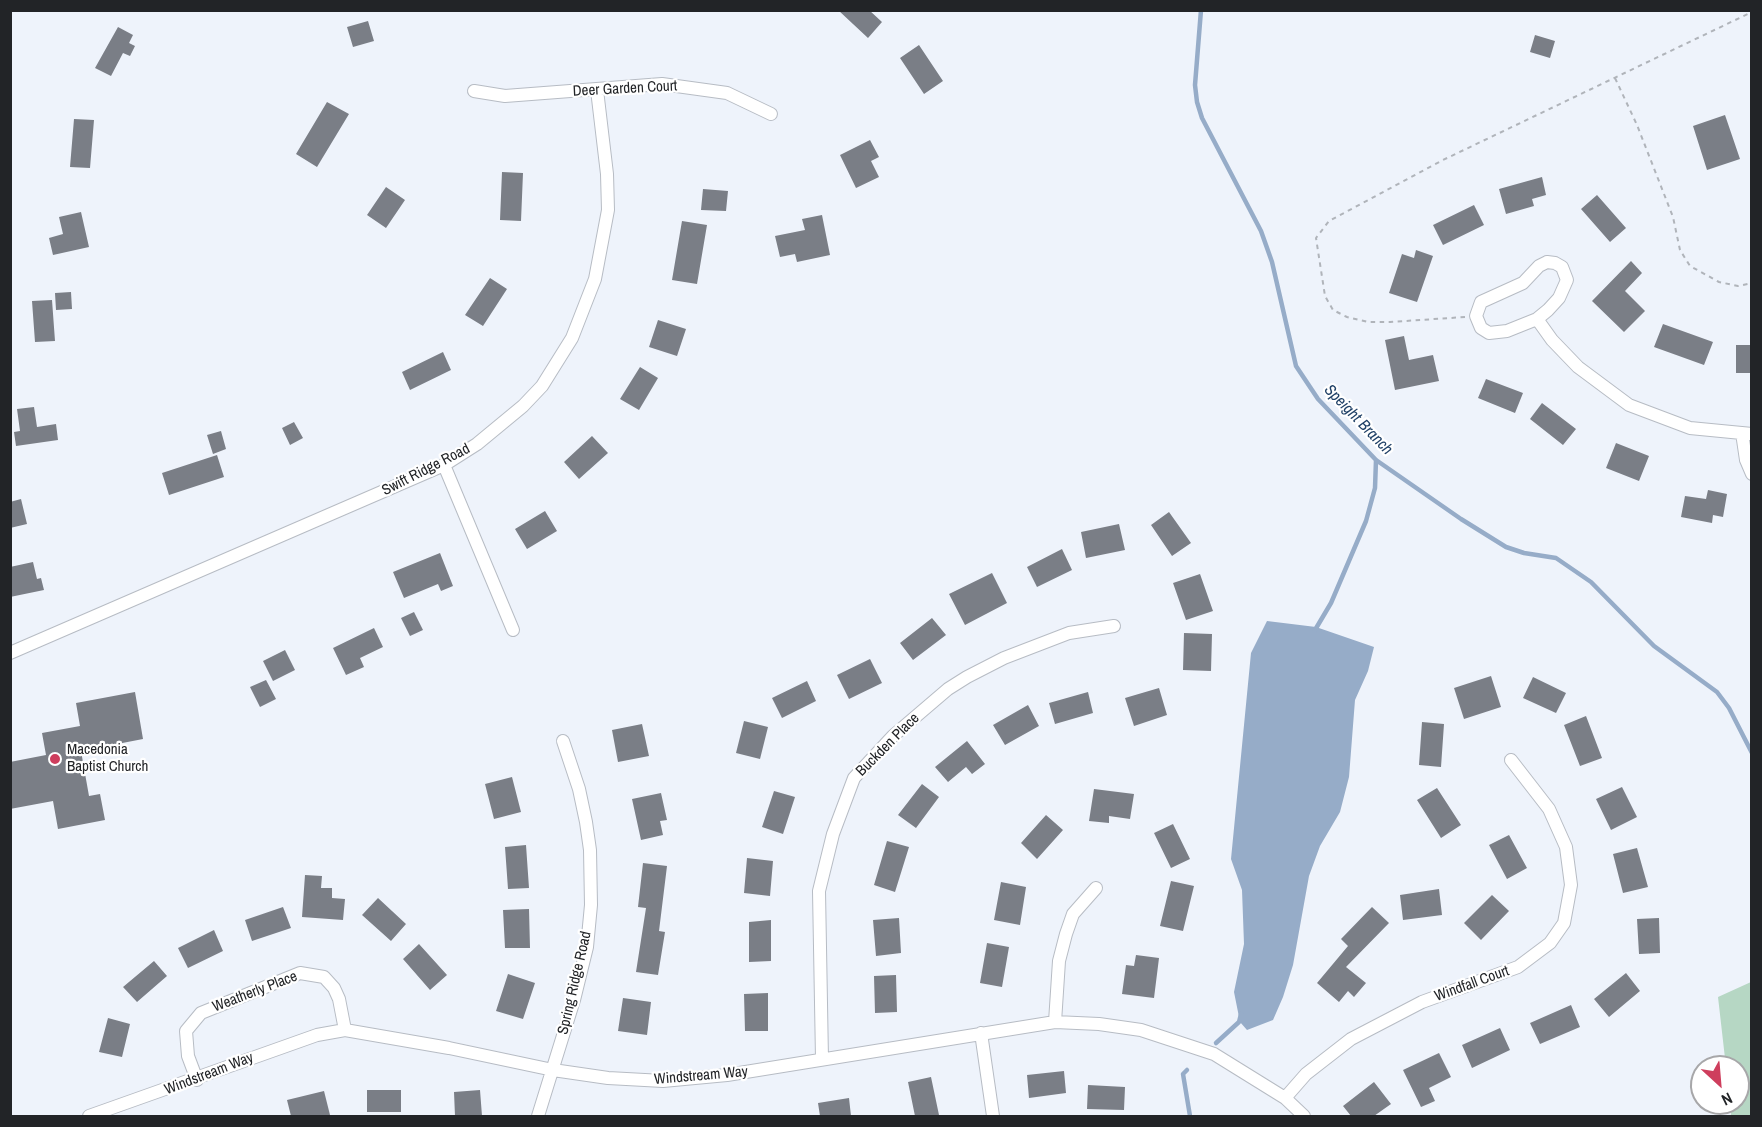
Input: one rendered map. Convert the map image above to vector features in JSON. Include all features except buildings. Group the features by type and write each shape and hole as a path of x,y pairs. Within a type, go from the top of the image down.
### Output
{"street":[{"name":"Deer Garden Court","path":"474,91 505,96 662,84 727,93 771,114"},
{"name":"Swift Ridge Road","path":"10,653 444,465 477,444 523,406 542,386 572,338 595,279 608,210 607,174 597,90"},
{"path":"1555,263 1565,273 1567,280 1564,290 1548,310 1537,319 1507,331 1489,333 1481,328 1476,316 1481,302 1523,283 1539,266 1555,263"},
{"path":"1537,319 1552,340 1578,367 1629,405 1690,428 1747,434 1746,460 1752,474"},
{"path":"444,465 513,630"},
{"name":"Buckden Place","path":"822,1059 819,891 833,834 854,778 893,736 948,689 967,677 1004,658 1070,633 1114,626"},
{"name":"Spring Ridge Road","path":"538,1116 587,946 591,905 591,870 586,822 576,778 563,741"},
{"name":"Windfall Court","path":"1285,1098 1306,1074 1352,1039 1422,1002 1518,967 1550,943 1564,923 1571,885 1566,847 1549,809 1511,760"},
{"path":"1055,1022 1059,961 1066,934 1073,914 1096,888"},
{"name":"Weatherly Place","path":"197,1080 188,1056 186,1031 201,1013 300,973 324,977 334,988 339,999 345,1030"},
{"name":"Windstream Way","path":"89,1116 197,1080 317,1035 345,1030 418,1042 553,1070 608,1078 663,1081 728,1076 1055,1022 1099,1024 1141,1030 1214,1054 1285,1098 1304,1116"},
{"path":"981,1033 993,1116"}],"path":[{"path":"1476,316 1390,322 1368,322 1347,317 1333,310 1325,296 1316,238 1329,221 1443,160 1752,12"},
{"path":"1615,78 1637,125 1673,217 1680,250 1690,266 1719,282 1738,286 1752,283"}],"green space":[{"path":"1751,982 1751,1116 1731,1116 1750,1115 1750,1055 1725,1055 1718,997"}],"water":[{"path":"1267,621 1316,627 1374,647 1368,671 1355,700 1349,777 1340,812 1320,846 1309,876 1293,965 1283,997 1273,1020 1247,1030 1240,1022 1234,992 1244,944 1242,890 1231,859 1251,653"}],"waterway":[{"name":"Speight Branch","path":"1201,10 1195,85 1197,102 1202,118 1261,231 1272,262 1296,366 1318,399 1376,460 1461,519 1506,547 1524,553 1556,558 1591,582 1654,646 1717,692 1729,708 1752,753"},
{"path":"1315,630 1331,603 1366,521 1375,488 1376,460"},
{"path":"1216,1043 1239,1022 1241,1014"},
{"path":"1187,1070 1183,1074 1190,1116"}],"place":[{"name":"Macedonia Baptist Church","path":"55,759"}]}
